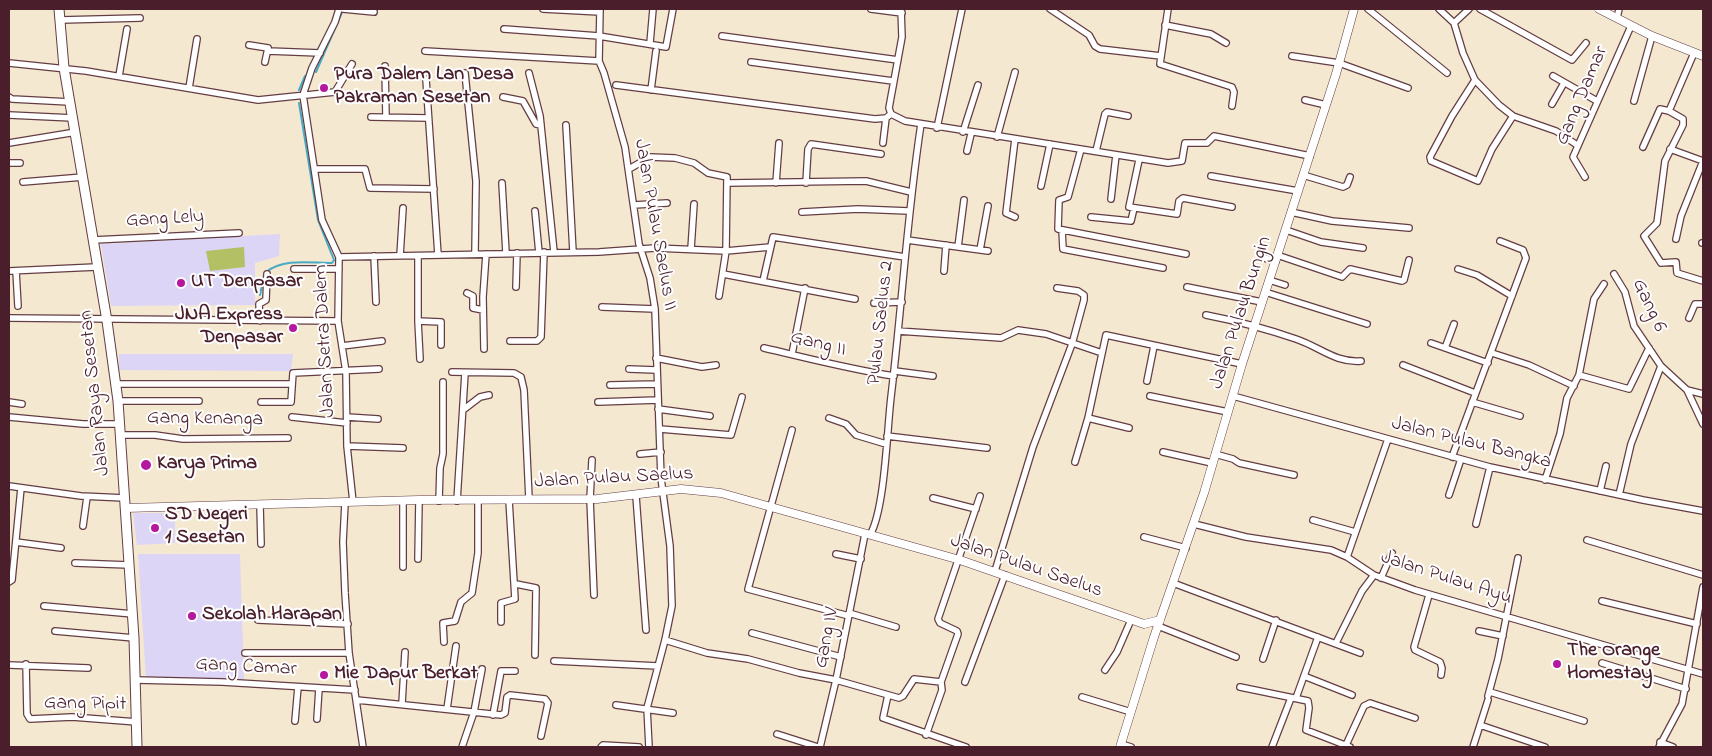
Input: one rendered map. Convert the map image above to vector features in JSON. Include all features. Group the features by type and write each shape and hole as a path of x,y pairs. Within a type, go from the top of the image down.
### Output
{"main road":[{"name":"Jalan Raya Sesetan","path":"59,9 64,68 74,118 96,267 107,321 118,401 134,638 137,747"}],"street":[{"path":"303,95 312,68 339,9"},
{"path":"344,9 374,12"},
{"path":"543,9 600,11"},
{"path":"650,44 653,9"},
{"path":"504,28 599,36 668,46 673,9"},
{"path":"871,9 901,11 902,37 883,143"},
{"path":"937,128 962,9"},
{"path":"1050,9 1088,34 1095,46 1100,49 1161,56"},
{"path":"1168,9 1160,64 1232,87 1234,92 1232,106"},
{"name":"Jalan Pulau Bungin","path":"1121,746 1154,637 1194,524 1242,364 1339,63 1354,9"},
{"path":"1368,9 1448,73"},
{"path":"1438,9 1454,23 1463,53 1475,80 1499,105 1513,116 1556,131 1577,145"},
{"path":"1454,23 1469,9"},
{"path":"1480,9 1572,60 1586,43"},
{"path":"1599,9 1652,36 1703,56"},
{"path":"1617,18 1619,9"},
{"name":"Jalan Pulau Saelus II","path":"600,11 599,61 604,73 629,169 640,250 650,278 655,308 656,384 660,452 670,546 672,594 666,640 647,708 649,747"},
{"path":"60,20 140,18"},
{"path":"1165,25 1212,34 1226,43"},
{"name":"Gang Damar","path":"1585,177 1573,159 1577,145 1631,26"},
{"path":"119,76 127,29"},
{"path":"722,36 898,60"},
{"path":"1634,101 1652,36"},
{"path":"189,88 197,38"},
{"path":"249,45 266,47 268,51 320,53"},
{"path":"265,62 268,51"},
{"path":"425,51 599,61"},
{"path":"651,90 656,51"},
{"path":"1669,111 1694,53"},
{"path":"1292,56 1339,63 1408,88"},
{"path":"751,62 894,81"},
{"path":"9,63 119,76 258,100 335,92 352,64"},
{"path":"385,66 386,117"},
{"path":"997,137 1015,72"},
{"path":"465,73 476,181 475,253"},
{"path":"529,73 538,101 554,252"},
{"path":"1553,76 1597,101"},
{"path":"426,79 438,255"},
{"path":"1475,80 1430,156 1431,161 1478,181 1492,149 1513,116"},
{"path":"1552,104 1564,83"},
{"path":"616,85 875,119 888,116 905,122 971,134 1050,144 1139,160 1179,163 1183,159 1185,143 1207,144 1214,136 1310,156"},
{"path":"963,132 978,85"},
{"name":"Jalan Setra Dalem","path":"303,95 322,220 339,257 338,321 346,372 349,502 342,548 349,653 363,747"},
{"path":"9,96 12,100 70,102"},
{"path":"503,97 523,101 534,122 541,125"},
{"path":"1304,100 1326,104"},
{"path":"1643,147 1659,110 1669,111 1683,122 1664,167 1658,221 1644,234 1644,238 1661,263 1676,262 1677,273 1703,281"},
{"path":"1096,152 1105,114 1107,112 1128,116"},
{"path":"9,115 74,118"},
{"path":"371,118 428,118"},
{"name":"Pulau Saelus 2","path":"867,535 875,526 886,444 902,302 909,210 921,124"},
{"path":"566,125 573,252"},
{"path":"9,143 76,132"},
{"path":"967,151 971,134"},
{"path":"1015,139 1006,213 1016,217"},
{"path":"776,183 779,143"},
{"path":"806,183 808,149 811,144 881,154"},
{"path":"1041,186 1050,144"},
{"path":"1081,149 1068,197 1059,200 1057,227 1062,230 1186,254"},
{"path":"1670,149 1703,161 1681,216 1676,239"},
{"path":"1111,199 1116,155"},
{"path":"629,169 650,157 675,158 694,163 708,173 726,176 728,183 726,251 724,274 719,296"},
{"path":"1139,160 1129,205 1134,208 1177,214 1179,201 1183,198 1232,207"},
{"path":"9,163 20,163"},
{"path":"315,169 365,169 370,188 434,189"},
{"path":"1303,175 1343,187 1347,185 1350,177"},
{"path":"1212,176 1298,191"},
{"path":"23,182 83,177"},
{"path":"728,183 866,181 911,192"},
{"path":"502,183 506,253"},
{"path":"958,247 964,200"},
{"path":"634,205 667,203"},
{"path":"691,249 694,204"},
{"path":"980,250 988,206"},
{"path":"400,256 404,208"},
{"path":"1091,217 1131,221 1134,208"},
{"path":"802,212 858,209 909,210"},
{"path":"510,341 537,341 541,338 541,252 535,211"},
{"path":"1291,212 1332,221 1409,228"},
{"path":"1062,230 1063,249 1163,268"},
{"path":"1286,230 1321,242 1363,248"},
{"name":"Gang Lely","path":"93,240 239,233"},
{"path":"763,281 773,237 905,257"},
{"path":"907,240 988,251"},
{"path":"1452,457 1475,393 1492,353 1526,255 1523,250 1500,241"},
{"path":"944,271 946,245"},
{"path":"339,257 573,252 655,248 726,251 770,247"},
{"path":"516,287 517,253"},
{"path":"484,349 482,310 486,254"},
{"path":"374,256 376,302"},
{"path":"418,256 420,359"},
{"path":"1260,257 1276,258 1342,277 1350,269 1402,280 1404,280 1409,260"},
{"path":"9,271 96,267"},
{"path":"294,269 339,269"},
{"path":"1458,269 1477,275 1512,296"},
{"path":"16,271 18,306"},
{"path":"260,321 259,304 266,300 267,274"},
{"path":"724,274 855,299"},
{"name":"Gang 6","path":"1614,274 1625,292 1634,326 1661,366 1687,390 1703,424"},
{"path":"1269,280 1285,285"},
{"path":"1545,480 1560,434 1564,408 1579,375 1594,299 1604,284"},
{"path":"1187,287 1262,302"},
{"path":"792,354 805,288"},
{"path":"995,571 1033,447 1072,344 1084,295 1078,291 1057,288"},
{"path":"1265,292 1366,324"},
{"path":"467,293 473,296 472,308 482,310"},
{"path":"874,303 902,302"},
{"path":"1689,318 1695,304 1703,304"},
{"path":"602,307 655,308"},
{"path":"1206,315 1255,326 1306,342 1336,359 1361,361"},
{"path":"9,318 107,321 338,321"},
{"path":"418,321 441,322 441,344"},
{"path":"1444,348 1454,324"},
{"path":"898,331 1001,338 1018,330 1046,334 1102,353"},
{"path":"1074,462 1088,418 1106,335 1242,364"},
{"path":"342,346 382,341"},
{"path":"1431,343 1488,363"},
{"path":"1147,381 1154,346"},
{"name":"Gang II","path":"764,348 846,369 933,376"},
{"path":"1579,375 1629,389 1649,348"},
{"path":"1492,353 1529,365 1574,386"},
{"path":"656,358 702,367 716,365"},
{"path":"1403,365 1475,393"},
{"path":"1619,495 1631,444 1661,366"},
{"path":"260,402 291,402 293,373 379,369"},
{"path":"629,369 656,370"},
{"path":"452,372 514,373 521,377 524,390 529,499"},
{"path":"457,501 465,373"},
{"path":"439,501 440,468 443,454 443,382"},
{"path":"116,384 292,384"},
{"path":"610,385 656,384"},
{"path":"1687,390 1703,394"},
{"path":"463,410 480,396 489,395"},
{"path":"1150,396 1228,412"},
{"name":"Jalan Pulau Bangka","path":"1233,396 1461,460 1545,480 1703,510"},
{"path":"660,429 731,436 742,397"},
{"path":"598,402 658,400"},
{"path":"118,401 199,401"},
{"path":"9,402 22,404"},
{"path":"1472,402 1520,416"},
{"path":"658,409 710,416"},
{"path":"292,417 347,420 378,419"},
{"path":"9,418 83,424 120,424"},
{"path":"829,418 846,424 856,435 886,444"},
{"path":"1088,418 1129,428"},
{"path":"792,430 748,589 896,627"},
{"name":"Gang Kenanga","path":"121,436 165,435 183,439 288,438"},
{"path":"887,436 987,448"},
{"path":"1347,557 1388,439"},
{"path":"347,446 403,448"},
{"path":"640,454 660,452"},
{"path":"1163,452 1214,459 1233,459 1239,463 1294,475"},
{"path":"592,460 590,500 594,595"},
{"path":"1449,495 1461,460"},
{"path":"1600,491 1606,466"},
{"path":"1476,524 1490,467"},
{"path":"9,486 87,497 125,498"},
{"path":"9,582 12,580 13,546 21,488"},
{"name":"Jalan Pulau Saelus","path":"126,508 419,500 590,500 695,489 709,491 960,560 1144,624"},
{"path":"636,496 646,630"},
{"path":"926,735 942,690 941,682 958,633 940,623 938,619 960,560 980,496"},
{"path":"83,526 87,497"},
{"path":"932,498 976,509"},
{"path":"418,559 419,500"},
{"path":"501,622 500,605 502,601 515,601 516,584 510,546 509,500"},
{"path":"402,567 403,501"},
{"path":"444,642 443,623 455,621 461,602 472,593 477,560 478,501"},
{"path":"260,505 261,544"},
{"path":"1313,520 1355,532"},
{"name":"Jalan Pulau Ayu","path":"1194,524 1246,537 1331,550 1347,557 1381,578 1429,594 1703,674"},
{"path":"875,526 880,538"},
{"name":"Gang IV","path":"819,747 836,680 867,535"},
{"path":"1144,537 1186,548"},
{"path":"1587,540 1703,576"},
{"path":"13,546 61,548"},
{"path":"1381,578 1392,553"},
{"path":"836,554 862,559"},
{"path":"1473,747 1489,696 1518,558"},
{"path":"75,563 129,564"},
{"path":"965,682 1005,575"},
{"path":"1336,643 1356,603 1374,575"},
{"path":"1174,583 1360,653"},
{"path":"516,584 536,588 535,655"},
{"path":"1673,747 1659,745 1682,704 1703,587"},
{"path":"1429,594 1414,647 1415,650 1440,662 1442,668 1440,674"},
{"path":"1602,601 1703,628"},
{"path":"44,606 132,614"},
{"path":"258,620 348,624"},
{"path":"1105,670 1117,652 1131,620"},
{"path":"1263,658 1276,620"},
{"path":"1144,624 1159,623 1236,657"},
{"path":"1144,624 1154,637"},
{"path":"56,631 134,638"},
{"path":"1479,631 1503,636"},
{"path":"752,632 841,657"},
{"path":"1272,747 1304,676 1318,637"},
{"path":"666,640 707,652 748,659 793,672 836,680 888,695 902,697 914,679 941,682"},
{"path":"447,709 456,646"},
{"path":"402,704 405,652"},
{"path":"245,653 349,653"},
{"path":"554,661 658,666"},
{"path":"1602,663 1686,689"},
{"path":"9,665 26,664 88,668"},
{"name":"Gang Pipit","path":"26,664 27,714 33,721 72,718 137,722"},
{"path":"462,747 474,712 482,669"},
{"path":"493,714 501,671 515,671"},
{"path":"1304,676 1352,695"},
{"name":"Gang Camar","path":"136,680 222,682 355,690"},
{"path":"295,721 298,687"},
{"path":"1240,687 1309,703 1306,730 1348,746 1364,706 1370,702 1415,718"},
{"path":"317,719 320,688"},
{"path":"357,700 493,714 505,713 510,695 546,699 548,703 541,736"},
{"path":"888,695 883,718 926,735 966,747"},
{"path":"1489,696 1584,721"},
{"path":"1082,697 1131,712"},
{"path":"616,704 673,713"},
{"path":"1480,725 1545,747"},
{"path":"777,734 819,747"},
{"path":"602,746 639,747"},
{"path":"1121,746 1131,747"}],"shaded area":[{"name":"UT Denpasar","path":"280,234 279,256 255,263 255,305 111,306 101,244"},
{"path":"119,354 293,354 291,371 119,370"},
{"name":"SD Negeri 1 Sesetan","path":"133,513 175,513 175,543 137,545"},
{"name":"Sekolah Harapan","path":"138,554 240,554 244,679 146,679"}],"green space":[{"path":"244,247 245,267 210,271 206,251"}],"waterway":[{"path":"316,72 343,10"},
{"path":"299,90 305,76"},
{"path":"266,272 289,263 332,263 334,260 318,220 299,103"},
{"path":"260,295 264,276"}],"place":[{"name":"Pura Dalem Lan Desa Pakraman Sesetan","path":"324,88"},
{"name":"UT Denpasar","path":"181,283"},
{"name":"JNA Express Denpasar","path":"293,328"},
{"name":"Karya Prima","path":"146,465"},
{"name":"SD Negeri 1 Sesetan","path":"155,528"},
{"name":"Sekolah Harapan","path":"192,616"},
{"name":"The Orange Homestay","path":"1557,664"},
{"name":"Mie Dapur Berkat","path":"324,675"}]}
